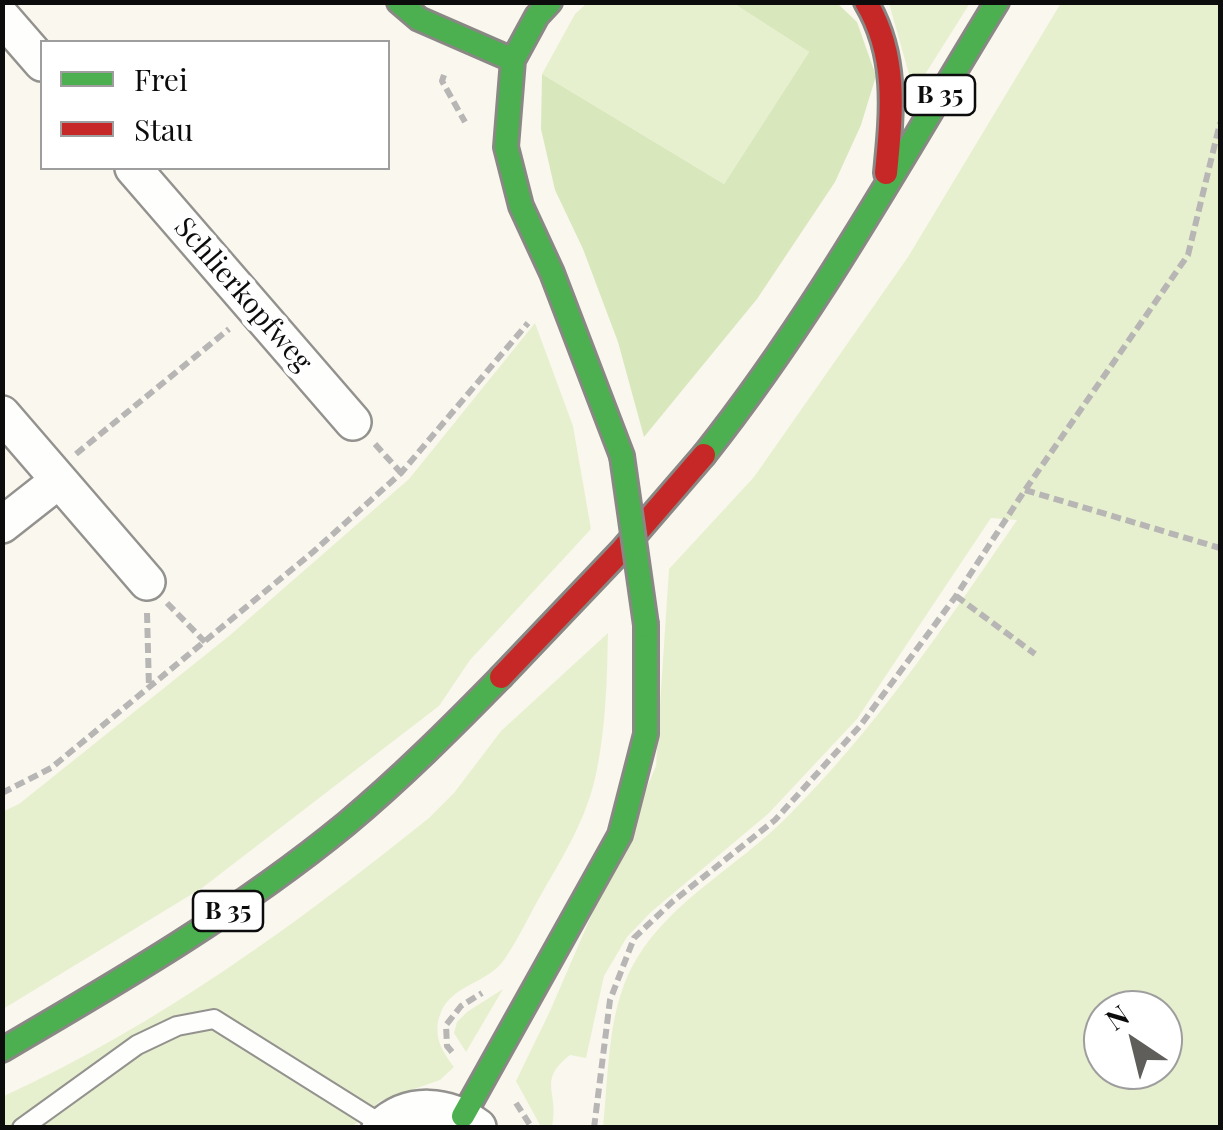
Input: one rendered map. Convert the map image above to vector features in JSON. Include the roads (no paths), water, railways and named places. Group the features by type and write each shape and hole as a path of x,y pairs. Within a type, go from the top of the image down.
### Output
{"main road":[{"path":"399,2 419,19 513,60"},
{"path":"471,1122 620,834 646,734 646,625 622,456 552,273 521,206 506,147 513,60 537,16 550,2"},
{"path":"866,2 879,20 894,80 884,187"},
{"name":"B 35","path":"2,1050 220,917 343,826 435,746 614,562 705,453 785,345 997,2"}],"street":[{"path":"2,8 7,2"},
{"path":"2,17 40,61"},
{"name":"Schlierkopfweg","path":"135,170 353,422"},
{"path":"2,414 146,582"},
{"path":"2,526 55,478"},
{"path":"381,1126 412,1109 438,1108 471,1122"}],"lane":[{"path":"22,1128 137,1045 177,1026 214,1020 381,1126"}]}
